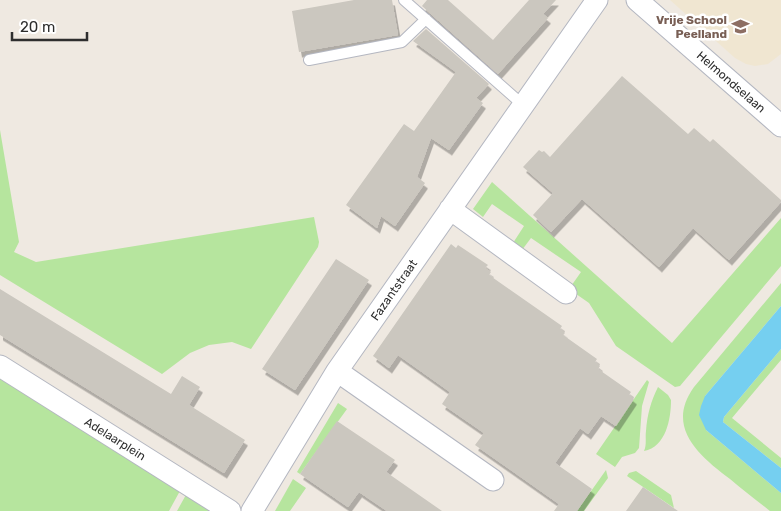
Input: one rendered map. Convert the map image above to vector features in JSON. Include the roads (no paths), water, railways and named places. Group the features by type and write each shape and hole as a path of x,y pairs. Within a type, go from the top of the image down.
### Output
{"street":[{"name":"Fazantstraat","path":"252,511 337,371 597,0"},
{"name":"Helmondselaan","path":"637,0 781,125"},
{"path":"450,209 566,293"},
{"name":"Adelaarplein","path":"0,366 230,511"},
{"path":"337,371 493,480"}],"lane":[{"path":"404,0 523,106"},
{"path":"309,60 402,42 426,19"}],"water":[{"path":"781,306 781,349 724,417 723,422 781,468 781,493 706,430 699,415 705,396"}],"place":[{"name":"Vrije School Peelland","path":"741,27"}]}
